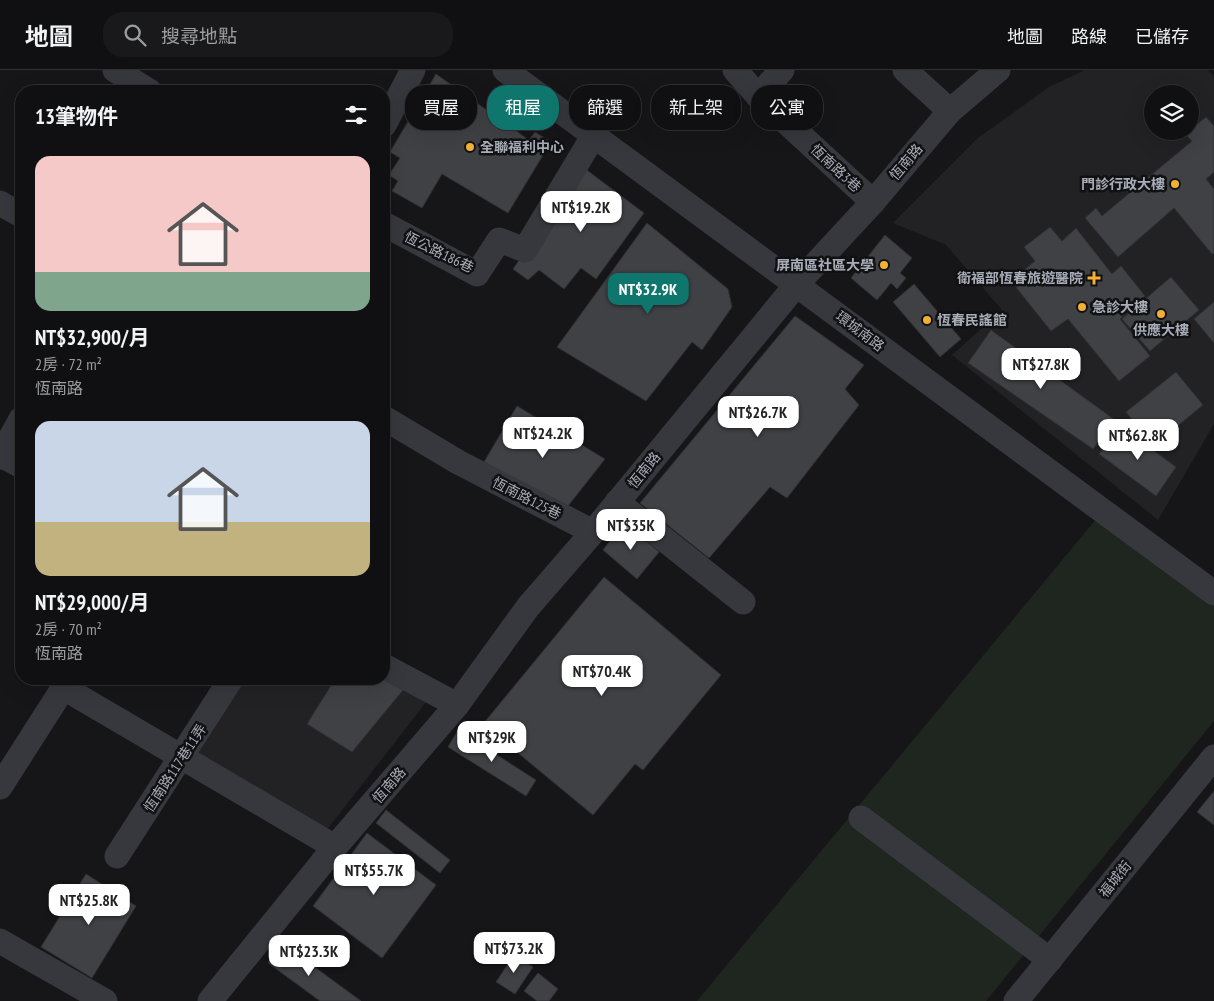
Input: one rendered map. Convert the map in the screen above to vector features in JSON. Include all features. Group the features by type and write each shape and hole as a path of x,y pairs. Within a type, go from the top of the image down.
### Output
{"street":[{"path":"115,70 139,85"},
{"path":"390,114 413,70"},
{"name":"環城南路","path":"505,70 1214,593"},
{"name":"恆南路3巷","path":"735,70 751,88"},
{"path":"768,85 782,70"},
{"path":"905,70 950,111"},
{"name":"恆南路","path":"210,1001 335,847 457,705 528,606 593,532 797,284 873,202 950,111 998,70"},
{"name":"恆南路3巷","path":"795,130 873,202"},
{"name":"恆公路186巷","path":"390,227 477,274 499,240 525,250 594,136"},
{"path":"0,203 15,212"},
{"name":"恆南路125巷","path":"390,422 458,462 593,532"},
{"path":"6,458 15,435"},
{"path":"617,502 743,602"},
{"path":"390,669 457,705"},
{"path":"0,787 66,685"},
{"path":"70,685 182,757 335,847"},
{"name":"恆南路117巷11弄","path":"117,856 228,685"},
{"name":"福城街","path":"1016,1001 1214,757"},
{"path":"861,818 1050,960"},
{"path":"2,946 105,1001"}],"shaded area":[{"name":"衛福部恆春旅遊醫院","path":"1085,70 1208,70 1214,76 1214,424 1158,520 952,355 1002,310 946,245 893,223 978,138 1049,87"},
{"path":"1102,512 1214,598 1214,721 986,1001 697,1001"},
{"path":"390,682 427,701 326,831 194,753 235,685 390,685"}],"building":[{"name":"全聯福利中心","path":"436,74 452,85 430,85"},
{"name":"全聯福利中心","path":"477,103 487,110 487,130 515,130 529,140 535,132 551,142 508,213 442,174 422,208 392,191 398,181 390,176 390,173 400,158 390,152 405,127 405,130 477,130"},
{"name":"門診行政大樓","path":"1206,117 1214,126 1214,172 1206,179 1214,189 1214,253 1212,254 1174,208 1118,257 1085,218 1096,208 1102,216 1191,140 1199,140 1199,123"},
{"path":"584,168 644,213 596,279 581,268 564,289 539,270 528,280 513,269"},
{"path":"647,223 728,289 732,307 702,350 692,342 646,401 557,347"},
{"name":"急診大樓","path":"1050,227 1062,241 1076,228 1112,274 1121,266 1145,296 1120,319 1150,356 1119,381 1068,319 1051,331 1011,281 1035,261 1024,247"},
{"name":"屏南區社區大學","path":"885,235 912,258 900,273 906,278 897,289 891,283 877,300 851,278"},
{"name":"供應大樓","path":"1171,277 1199,310 1150,351 1122,319"},
{"name":"恆春民謠館","path":"914,284 961,339 940,357 893,302"},
{"path":"1214,302 1214,343 1194,319"},
{"path":"795,316 864,365 845,389 859,405 787,498 770,487 709,558 640,503"},
{"path":"991,330 1115,420 1093,449 968,363"},
{"path":"1176,372 1203,405 1153,446 1126,412"},
{"path":"517,406 605,459 564,511 484,462"},
{"path":"1120,426 1176,467 1156,496 1099,454"},
{"path":"624,522 659,552 637,579 603,550"},
{"path":"604,577 721,675 643,770 635,764 593,815 483,724"},
{"path":"390,683 403,690 352,752 307,724 331,685 390,685"},
{"path":"458,730 536,780 526,796 448,747"},
{"path":"1214,791 1214,825 1197,812"},
{"path":"386,810 450,860 440,873 376,823"},
{"path":"367,833 436,885 382,958 313,906"},
{"path":"86,874 136,906 92,978 41,947"},
{"path":"282,943 361,1001 320,1001 268,963"},
{"path":"514,955 533,967 515,994 496,982"},
{"path":"538,973 558,989 549,1001 537,1001 524,991"}],"place":[{"name":"全聯福利中心","path":"470,147"},
{"name":"門診行政大樓","path":"1175,184"},
{"name":"屏南區社區大學","path":"884,265"},
{"name":"衛福部恆春旅遊醫院","path":"1094,278"},
{"name":"急診大樓","path":"1082,307"},
{"name":"供應大樓","path":"1161,314"},
{"name":"恆春民謠館","path":"927,320"}]}
